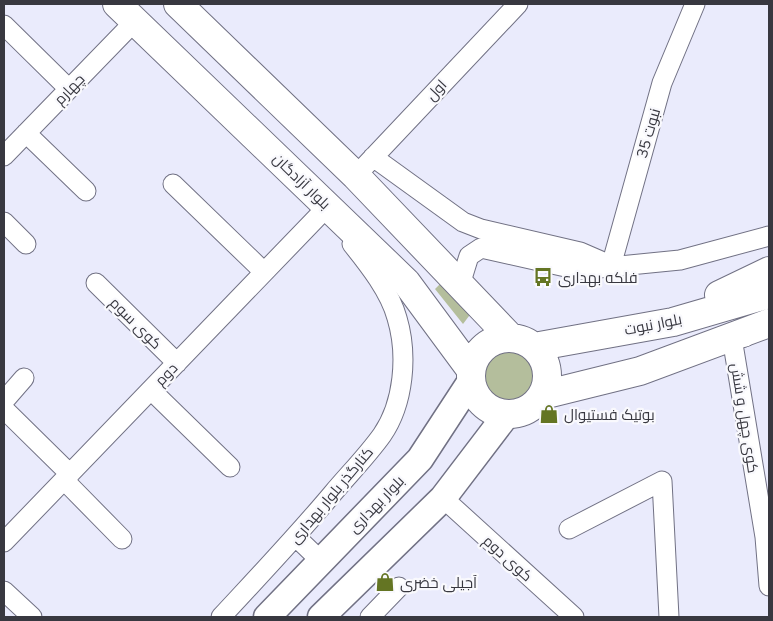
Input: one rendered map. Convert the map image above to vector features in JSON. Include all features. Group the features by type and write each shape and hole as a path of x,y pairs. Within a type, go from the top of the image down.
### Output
{"main road":[{"path":"178,4 365,167 435,258 460,285 545,361 547,370 546,387 543,395 528,410 507,414 487,407 474,391 471,376 474,360 489,343 522,342"},
{"name":"بلوار آزادگان","path":"127,17 326,209 406,282 471,376"},
{"path":"406,282 421,282 434,268 435,258"},
{"path":"673,322 716,296 769,271"},
{"name":"بلوار نبوت","path":"522,342 673,322 769,294"},
{"path":"543,395 640,371 769,323"},
{"name":"بلوار بهداری","path":"267,617 420,459 471,376"},
{"path":"321,617 448,490 507,414"},
{"path":"420,459 437,453 447,458 452,465 448,490"}],"street":[{"path":"103,4 127,17"},
{"name":"اول","path":"365,167 518,4"},
{"name":"نبوت 35","path":"611,266 662,83 695,4"},
{"name":"چهارم","path":"4,156 69,89 127,17"},
{"path":"4,25 69,89"},
{"path":"26,133 86,191"},
{"path":"365,167 463,222 481,229 580,252 611,266"},
{"path":"174,184 264,272"},
{"name":"دوم","path":"4,542 326,209"},
{"name":"کنارگذر بلوار بهداری","path":"221,617 296,537 382,435 392,414 401,384 403,353 397,317 365,260 326,209"},
{"path":"4,222 26,244"},
{"path":"460,285 469,256 481,248 579,270 680,260 769,236"},
{"name":"کوی سوم","path":"96,283 177,363"},
{"path":"732,338 769,336"},
{"name":"کوی چهل و شش","path":"732,338 765,537 769,586"},
{"path":"4,401 24,378"},
{"path":"151,390 230,468"},
{"path":"4,409 122,539"},
{"path":"569,530 662,481 669,617"},
{"name":"کوی دوم","path":"448,490 574,617"},
{"path":"296,537 322,562"},
{"path":"370,617 399,587"},
{"path":"4,591 32,617"}],"green space":[{"path":"441,283 472,312 463,324 435,289"},
{"path":"505,347 515,347 525,351 533,359 537,374 533,389 525,397 515,401 505,401 495,397 487,389 483,379 483,369 487,359 495,351"}],"place":[{"name":"فلکه بهداری","path":"543,277"},
{"name":"بوتیک فستیوال","path":"549,414"},
{"name":"آجیلی خضری","path":"385,582"}]}
